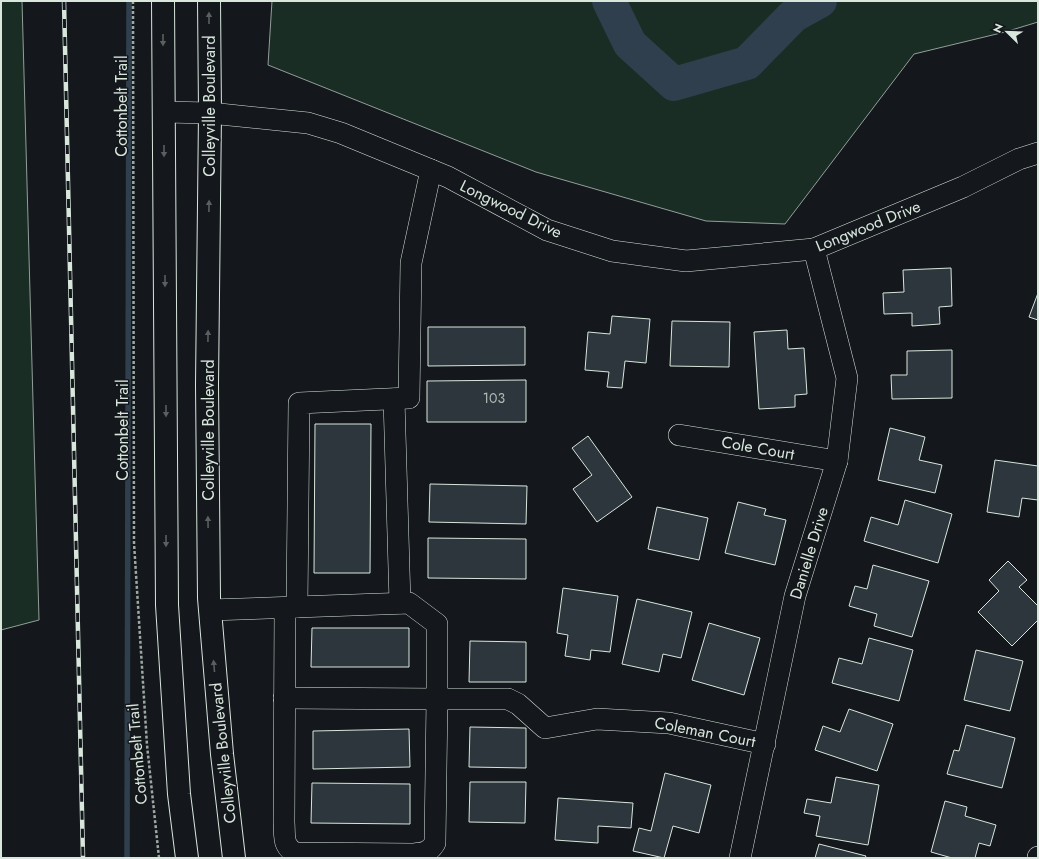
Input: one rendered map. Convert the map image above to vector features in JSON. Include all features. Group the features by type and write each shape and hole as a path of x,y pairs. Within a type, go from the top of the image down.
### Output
{"main road":[{"path":"163,1 167,605 179,794 187,858"},
{"name":"Colleyville Boulevard","path":"209,1 210,113 207,385 210,610 222,754 234,858"}],"street":[{"name":"Longwood Drive","path":"164,112 210,113 308,123 341,133 448,177 547,230 612,251 686,261 814,249 963,187 1019,159 1038,153"},
{"path":"210,610 291,607 400,603 409,603 437,624 435,843 431,850 424,853 412,854 296,853 290,850 285,844 284,822 284,698 291,607 299,403 409,398 411,263 431,170"},
{"name":"Danielle Drive","path":"740,858 795,596 836,461 847,378 814,249"},
{"path":"394,399 400,603"},
{"name":"Cole Court","path":"680,435 836,461"},
{"name":"Coleman Court","path":"284,698 508,699 518,704 545,728 598,719 669,723 764,744"}],"path":[{"name":"Cottonbelt Trail","path":"133,1 134,544 147,745 159,858"}],"green space":[{"path":"1,1 22,1 39,620 1,630"},
{"path":"272,1 1038,1 1038,22 1005,32 914,54 785,224 706,221 536,172 268,65"}],"building":[{"path":"951,268 952,306 939,307 940,324 912,326 912,313 884,314 883,293 904,292 903,270"},
{"path":"1038,293 1038,320 1029,317"},
{"path":"612,316 650,319 646,363 625,361 622,388 607,387 609,372 585,370 588,332 610,334"},
{"path":"672,321 730,322 729,367 670,366"},
{"path":"428,327 525,327 525,365 428,366"},
{"path":"787,330 788,349 804,348 807,394 795,395 795,407 759,409 754,332"},
{"path":"952,350 952,398 892,399 891,375 907,375 907,351"},
{"path":"526,380 526,422 427,422 427,381"},
{"path":"315,424 371,424 370,573 314,573"},
{"path":"890,428 925,437 919,460 942,465 935,493 878,480"},
{"path":"588,436 632,497 597,522 573,489 592,475 572,448"},
{"path":"995,460 1038,466 1038,500 1022,498 1019,517 987,512"},
{"path":"430,484 527,486 526,524 429,522"},
{"path":"905,500 952,514 938,563 864,541 871,517 898,525"},
{"path":"738,502 766,509 764,515 786,520 775,565 725,553"},
{"path":"657,507 708,518 699,560 648,549"},
{"path":"428,538 526,539 526,579 428,578"},
{"path":"1008,561 1027,580 1019,587 1038,606 1038,620 1012,646 978,612 999,591 989,580"},
{"path":"873,565 929,581 912,637 874,626 877,614 849,606 855,586 867,589"},
{"path":"563,588 618,596 610,652 591,650 590,660 565,656 568,635 557,633"},
{"path":"637,599 692,612 681,658 663,654 659,672 622,664"},
{"path":"709,623 760,638 744,695 692,680"},
{"path":"312,628 409,628 409,667 311,667"},
{"path":"869,638 913,650 899,701 832,683 839,658 862,664"},
{"path":"470,641 526,642 526,682 469,682"},
{"path":"976,650 1023,661 1010,711 964,700"},
{"path":"849,709 893,724 877,771 815,750 823,726 840,732"},
{"path":"966,725 1015,738 1002,788 947,774 954,750 959,751"},
{"path":"470,727 526,728 526,768 469,767"},
{"path":"409,729 410,767 313,769 313,731"},
{"path":"665,773 711,785 699,833 673,826 664,858 633,851 639,828 651,831"},
{"path":"836,777 879,785 868,845 816,836 820,816 804,813 807,799 831,803"},
{"path":"470,782 526,782 525,823 469,822"},
{"path":"312,783 410,784 410,824 311,823"},
{"path":"558,798 633,803 631,828 598,826 598,843 555,840"},
{"path":"945,801 967,807 965,816 996,825 990,846 979,843 975,858 952,858 931,852"},
{"path":"819,844 866,856 865,858 815,858"}],"waterway":[{"path":"127,858 129,1"},
{"path":"609,1 630,44 674,84 747,63 793,16 820,1"}],"railway":[{"path":"64,1 83,858"}]}
